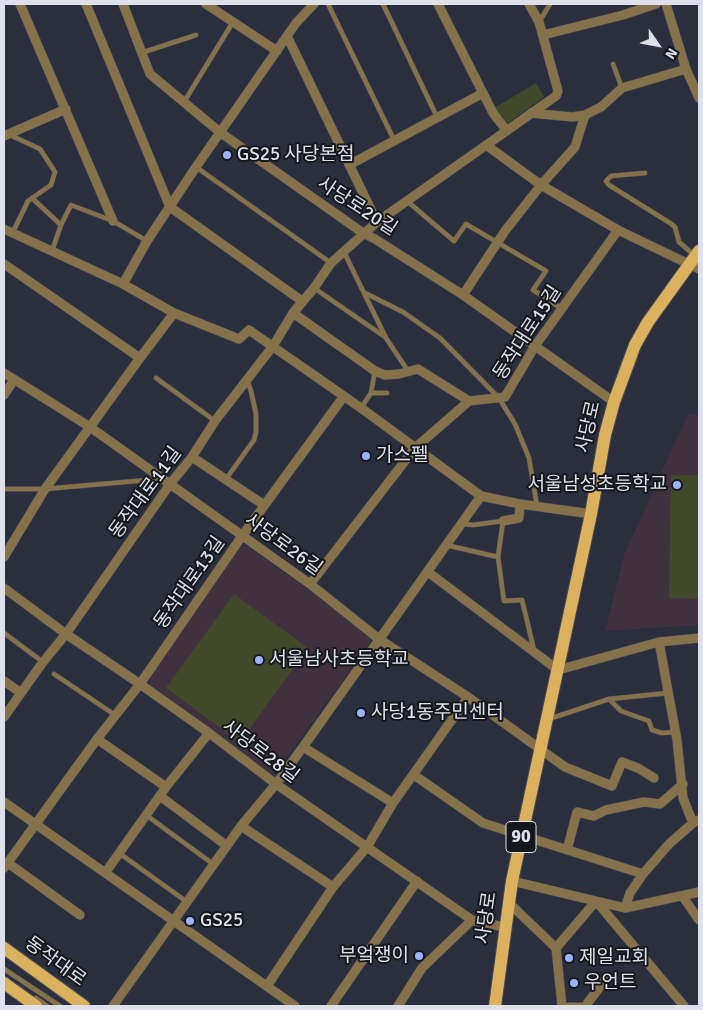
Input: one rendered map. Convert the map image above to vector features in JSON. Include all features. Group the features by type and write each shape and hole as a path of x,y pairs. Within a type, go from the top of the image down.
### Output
{"main road":[{"name":"사당로","path":"495,1006 504,927 512,881 591,514 605,435 614,402 635,345 648,322 696,260"},
{"name":"동작대로","path":"4,948 84,1006"},
{"path":"4,983 36,1006"}],"street":[{"path":"20,4 113,221"},
{"path":"86,4 170,206 302,301"},
{"name":"사당로20길","path":"123,4 150,74 221,133 363,233 463,296 614,402"},
{"path":"206,4 277,51"},
{"path":"123,284 147,241 196,167 296,23 314,4"},
{"path":"438,4 493,113 507,130"},
{"path":"529,4 539,22 543,35 623,15 656,4"},
{"path":"666,4 686,68 699,98"},
{"name":"동작대로11길","path":"4,717 43,662 66,634 170,484 192,457 215,421 274,346 293,312 314,288 331,263 377,222 556,96 558,91 543,35"},
{"path":"287,36 377,222"},
{"path":"531,113 572,117 585,115 601,107 622,88 686,68"},
{"path":"349,165 483,93"},
{"path":"5,135 66,110"},
{"path":"463,296 505,231 574,147 585,115"},
{"path":"486,145 541,185 618,230 696,260"},
{"path":"4,240 9,230 123,284 174,313 239,339 249,330 361,408 481,496 520,504 591,514"},
{"name":"동작대로15길","path":"468,402 505,397 535,346 618,230"},
{"path":"4,264 140,358"},
{"path":"293,312 375,372 386,375 418,369 468,402 415,448 310,584"},
{"path":"4,557 45,489 174,313"},
{"name":"사당로26길","path":"4,373 90,427 310,584 379,639 468,697 540,749"},
{"path":"4,394 14,380"},
{"name":"동작대로13길","path":"80,915 6,865 97,739 140,684 242,536 344,396"},
{"path":"192,457 264,505"},
{"path":"113,1006 213,864 303,747 481,496"},
{"path":"503,521 519,518 520,504"},
{"path":"428,572 558,670 659,642 699,638"},
{"name":"사당로28길","path":"4,588 66,634 209,733 276,784 472,920 504,927"},
{"path":"625,908 630,893 643,874 669,844 696,822 683,798 683,784 675,732 659,642"},
{"path":"4,681 21,693"},
{"path":"267,986 333,887 367,847 393,804 468,697"},
{"path":"105,873 160,796 209,733"},
{"path":"97,739 166,788"},
{"path":"303,747 393,804"},
{"path":"540,749 565,767 612,786 622,762 638,768 654,778"},
{"path":"414,775 483,823 643,874"},
{"path":"567,850 577,812 594,816 606,810 644,802 660,804 683,784"},
{"path":"160,796 227,846"},
{"path":"4,802 295,1006"},
{"path":"241,826 333,887"},
{"path":"512,881 625,908 683,897 699,892"},
{"path":"331,1006 417,882"},
{"path":"683,897 699,920"},
{"path":"556,948 596,901"},
{"path":"596,901 684,1006"},
{"path":"508,902 556,948 562,1006"},
{"path":"398,1006 422,968 472,920"},
{"path":"587,1005 607,977"}],"lane":[{"path":"328,4 394,140"},
{"path":"383,4 437,117"},
{"path":"539,22 550,4"},
{"path":"184,102 233,21"},
{"path":"142,53 196,36"},
{"path":"613,64 622,88"},
{"path":"5,135 40,149 55,172 51,185 28,201 9,230"},
{"path":"196,167 331,263"},
{"path":"645,173 611,176 606,181 609,185 675,227 679,242 696,260"},
{"path":"32,198 61,225"},
{"path":"407,201 454,242 466,224 546,271 533,290 562,309"},
{"path":"52,252 61,225 72,205 113,221 147,241"},
{"path":"343,251 386,338 408,371"},
{"path":"314,288 386,338"},
{"path":"365,293 402,312 440,338 499,398 515,424 529,458 537,506"},
{"path":"361,408 371,392 375,372"},
{"path":"156,378 215,421"},
{"path":"226,479 254,440 256,432 256,414 252,391 247,380"},
{"path":"371,392 387,393"},
{"path":"4,489 45,489 162,478"},
{"path":"462,524 473,525 503,521 498,557 504,601 522,600 534,651"},
{"path":"446,544 498,557"},
{"path":"4,633 43,662"},
{"path":"54,674 116,716"},
{"path":"546,720 609,698 668,693"},
{"path":"609,698 621,711 649,721 652,730 662,733 675,732"},
{"path":"146,815 213,864"},
{"path":"119,853 187,902"},
{"name":"동작대로","path":"4,969 60,1006"},
{"path":"4,976 47,1006"},
{"path":"562,1006 587,1005"}],"shaded area":[{"name":"서울남성초등학교","path":"688,414 699,415 699,625 605,631 624,555"},
{"name":"서울남사초등학교","path":"239,546 247,546 302,585 369,637 370,643 275,773 268,774 150,685 149,678"}],"green space":[{"path":"536,83 544,97 508,123 494,108"},
{"path":"671,475 699,475 699,599 669,598"},
{"path":"234,594 308,648 240,742 166,688"}],"place":[{"name":"GS25 사당본점","path":"227,155"},
{"name":"가스펠","path":"366,456"},
{"name":"서울남성초등학교","path":"677,485"},
{"name":"서울남사초등학교","path":"259,660"},
{"name":"사당1동주민센터","path":"361,713"},
{"name":"GS25","path":"190,921"},
{"name":"부엌쟁이","path":"419,956"},
{"name":"제일교회","path":"569,958"},
{"name":"우언트","path":"574,983"}]}
